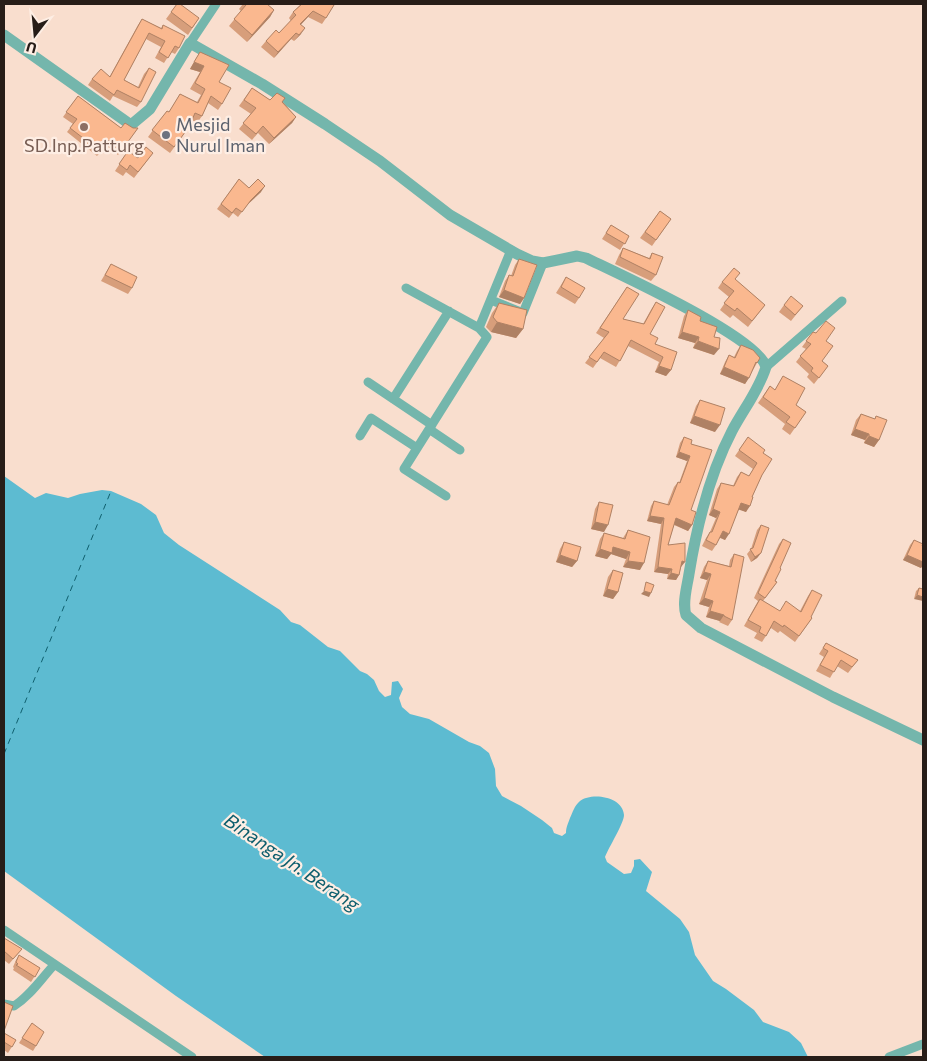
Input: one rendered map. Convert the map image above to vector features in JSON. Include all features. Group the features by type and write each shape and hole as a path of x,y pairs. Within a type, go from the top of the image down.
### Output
{"street":[{"path":"4,35 131,125 150,109 216,4"},
{"path":"190,43 262,84 317,119 380,161 450,215 511,250 532,261 543,262 577,256 586,258 701,315 727,330 758,355 766,367"},
{"path":"480,328 511,250"},
{"path":"491,300 523,314 543,262"},
{"path":"406,288 480,328 487,337 404,469 446,496"},
{"path":"842,301 766,367 760,382 731,432 710,486 698,528 684,605 686,616 701,628 923,740"},
{"path":"393,399 449,311"},
{"path":"368,382 460,450"},
{"path":"360,436 371,418 417,448"},
{"path":"4,930 192,1057"},
{"path":"4,1004 14,1006 20,1003 54,964"},
{"path":"890,1057 923,1044"}],"water":[{"name":"Binanga Jn. Berang","path":"4,476 35,498 46,493 68,498 102,490 111,491 141,504 156,515 164,533 179,545 280,610 291,622 300,625 328,647 340,651 360,671 374,680 379,691 385,697 391,695 392,682 398,681 403,689 399,698 402,707 410,714 429,719 469,742 480,746 489,753 495,769 496,786 502,796 542,820 552,828 554,833 562,836 566,833 575,807 585,798 598,796 613,800 622,809 624,815 605,857 607,862 624,874 631,873 634,860 640,859 652,872 646,891 680,919 689,932 695,955 713,981 754,1010 763,1022 789,1032 801,1043 808,1057 265,1057 176,996 4,871"}],"building":[{"path":"177,4 180,4 199,18 192,28 171,12"},
{"path":"244,4 267,4 274,10 252,35 234,19 246,5"},
{"path":"302,4 334,5 326,18 313,11 300,24 305,28 299,35 296,33 278,52 266,41 276,30 279,33 296,15 293,12"},
{"path":"142,19 162,29 163,25 185,36 179,48 175,46 168,58 159,52 165,41 149,33 124,80 139,88 149,68 156,72 141,102 117,90 114,95 92,79 101,69 110,77"},
{"path":"200,52 229,65 219,82 231,88 222,104 211,96 202,116 195,113 189,127 174,147 152,130 167,111 169,112 180,94 198,103 205,89 195,83 204,66 194,62"},
{"path":"252,88 270,100 277,93 285,98 282,102 296,117 274,138 263,126 256,134 243,123 256,108 244,100"},
{"path":"78,96 121,128 125,123 133,128 138,128 122,150 109,140 100,151 70,128 77,119 66,112"},
{"path":"146,147 153,153 138,172 130,165 127,170 119,164 128,151 138,158"},
{"path":"239,179 249,188 258,179 265,186 242,212 236,208 232,213 221,204"},
{"path":"660,211 671,219 656,240 645,232"},
{"path":"611,225 629,236 625,244 606,233"},
{"path":"623,248 650,259 652,253 663,257 656,275 620,257"},
{"path":"519,259 537,265 524,298 504,290 509,275 513,276"},
{"path":"111,264 137,277 132,288 105,275"},
{"path":"734,268 740,273 735,279 765,305 752,321 737,308 735,311 724,303 734,291 722,282"},
{"path":"566,277 585,288 579,298 561,287"},
{"path":"627,287 639,294 623,319 644,324 656,302 665,307 650,334 658,338 655,344 677,352 671,370 659,366 663,357 631,340 620,361 604,352 597,362 589,357 609,332 600,328"},
{"path":"791,296 803,306 795,315 784,305"},
{"path":"499,303 527,310 523,329 497,322 493,317"},
{"path":"688,310 701,317 700,321 717,327 714,337 720,338 719,349 698,341 699,337 682,332"},
{"path":"826,321 835,328 826,341 833,346 822,361 828,366 819,378 811,371 813,368 800,356 811,344 806,341"},
{"path":"741,345 753,350 760,358 756,362 749,378 724,367 729,355 735,358"},
{"path":"783,376 805,388 796,405 806,412 795,428 786,422 790,417 763,397 770,386 775,390"},
{"path":"700,400 725,408 720,425 694,416"},
{"path":"861,414 875,419 876,416 887,420 879,440 855,429"},
{"path":"684,437 692,440 691,444 712,450 691,510 696,512 692,525 676,518 668,545 685,543 685,562 682,561 679,575 671,573 672,569 658,567 664,518 650,516 654,501 669,505 678,482 680,483 690,456 679,452"},
{"path":"748,437 765,450 763,453 772,459 762,475 750,506 741,503 729,534 723,531 716,545 706,540 710,532 712,532 720,512 713,509 721,483 734,486 741,472 749,476 757,463 739,450"},
{"path":"599,502 613,505 608,525 595,522"},
{"path":"761,525 769,528 761,553 755,557 750,549 753,548"},
{"path":"628,530 650,537 644,563 628,561 630,552 613,547 612,553 600,549 604,533 625,539"},
{"path":"783,539 791,543 775,581 777,582 765,598 758,593"},
{"path":"914,540 923,544 923,562 907,555"},
{"path":"564,542 581,547 577,561 560,555"},
{"path":"734,554 744,557 732,620 724,615 710,611 713,601 704,598 711,574 704,572 708,561 731,567"},
{"path":"613,570 623,573 618,592 607,589"},
{"path":"646,582 654,585 651,593 644,591"},
{"path":"919,588 923,589 923,597 917,595"},
{"path":"812,590 822,595 812,618 799,636 784,625 783,627 774,621 766,636 759,632 761,627 748,620 760,599 780,611 786,601 801,612"},
{"path":"826,643 858,660 852,667 841,660 834,672 820,665 828,651 823,648"},
{"path":"4,938 22,949 13,959 4,951"},
{"path":"19,955 40,968 35,977 16,965 18,964 16,962"},
{"path":"4,1002 13,1006 4,1031"},
{"path":"32,1023 44,1032 36,1046 22,1038"},
{"path":"4,1033 16,1040 12,1047 4,1042"}],"ferry route":[{"path":"4,754 111,491"}],"place":[{"name":"SD.Inp.Patturg","path":"84,127"},
{"name":"Mesjid Nurul Iman","path":"166,135"}]}
